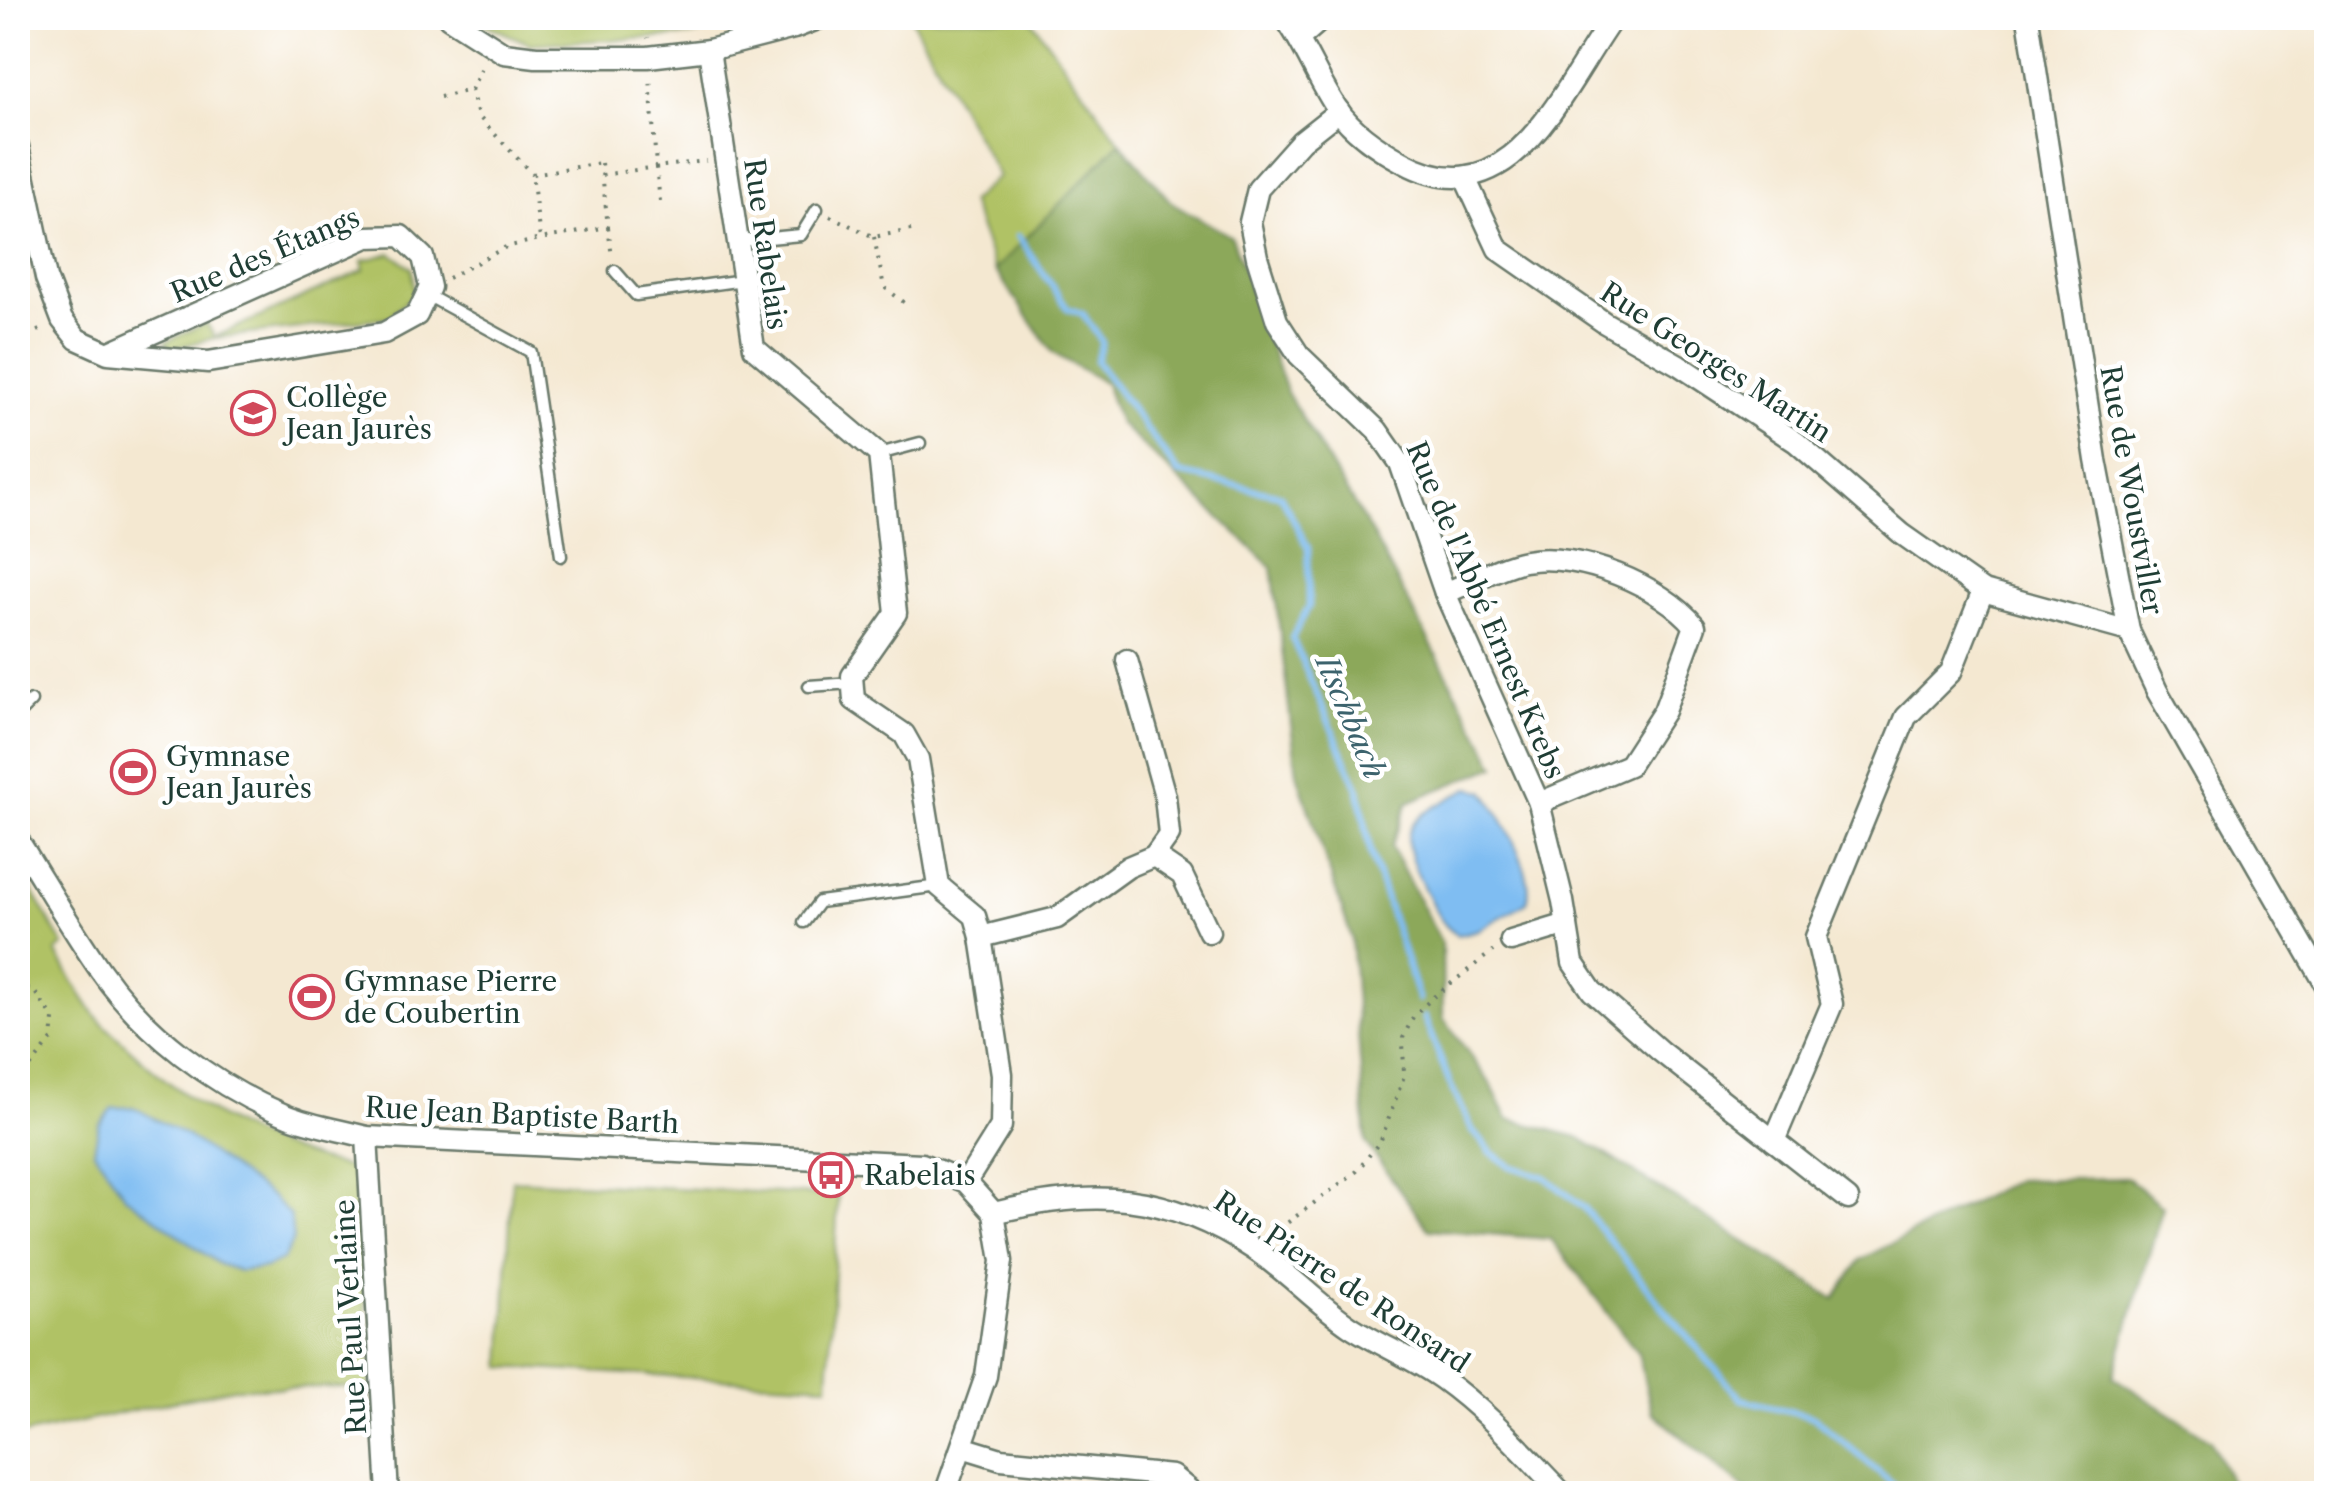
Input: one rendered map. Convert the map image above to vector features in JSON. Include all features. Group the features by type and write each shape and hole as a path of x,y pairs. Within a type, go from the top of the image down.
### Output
{"street":[{"path":"449,18 504,53 536,57 648,57 709,50 820,18"},
{"path":"1285,18 1300,38 1339,112 1376,148 1423,173 1466,180 1514,156 1547,117 1612,18"},
{"path":"1300,38 1323,18"},
{"name":"Rue de Woustviller","path":"2028,18 2096,460 2128,631 2156,691 2326,984"},
{"name":"Rue Rabelais","path":"709,50 754,348 879,454"},
{"name":"Rue de l'Abbé Ernest Krebs","path":"1339,112 1301,141 1258,189 1250,222 1257,257 1278,320 1299,355 1377,430 1400,462 1445,593 1538,803 1573,963 1592,992 1660,1051 1848,1199"},
{"path":"18,146 46,278 62,320 76,338 108,353 208,362 384,333 416,315 428,291"},
{"name":"Rue Georges Martin","path":"1466,180 1498,249 1605,324 1679,365 1796,442 1902,534 1983,591 2128,631"},
{"name":"Rue des Étangs","path":"108,353 368,237 401,236 424,256 428,291"},
{"path":"879,454 896,613 852,676 854,700 904,734 918,759 940,886 976,916 1002,1074 1001,1126 966,1182 994,1213 1002,1261 989,1357 945,1494"},
{"path":"1445,593 1526,561 1589,563 1678,605 1695,626 1664,711 1629,765 1538,803"},
{"path":"1774,1140 1832,1004 1816,937 1906,717 1951,672 1983,591"},
{"path":"981,938 1057,918 1128,867 1154,856 1169,835 1166,796 1127,660"},
{"name":"Rue Jean Baptiste Barth","path":"18,840 101,972 128,1005 174,1050 286,1116 367,1137 922,1164 966,1182"},
{"path":"1154,856 1182,876 1209,932"},
{"path":"1510,941 1567,924"},
{"name":"Rue Paul Verlaine","path":"367,1137 388,1494"},
{"name":"Rue Pierre de Ronsard","path":"994,1213 1073,1198 1138,1200 1198,1216 1252,1248 1349,1325 1440,1378 1488,1416 1563,1494"},
{"path":"962,1446 1001,1459 1172,1476 1194,1494"}],"lane":[{"path":"737,241 802,234 817,209"},
{"path":"615,271 636,294 743,280"},
{"path":"428,291 531,352 561,556"},
{"path":"879,454 920,444"},
{"path":"809,686 853,683"},
{"path":"18,714 31,701"},
{"path":"804,922 819,902 940,886"}],"path":[{"path":"492,46 472,90 478,116 532,174 540,239"},
{"path":"648,57 660,201"},
{"path":"440,96 472,90"},
{"path":"602,175 726,159"},
{"path":"532,174 600,163 615,271"},
{"path":"817,209 874,236 916,229"},
{"path":"428,291 506,247 608,227"},
{"path":"874,236 884,286 905,303"},
{"path":"18,340 62,320"},
{"path":"1252,1248 1302,1214 1370,1158 1381,1140 1404,1076 1403,1038 1413,1017 1480,958 1510,941"},
{"path":"18,983 34,991 54,1018 52,1040 18,1082"}],"green space":[{"path":"470,18 763,18 690,36 530,44"},
{"path":"911,18 1030,18 1120,142 995,270 970,202 998,176"},
{"path":"1120,142 1171,202 1232,237 1286,391 1371,532 1496,766 1408,802 1391,847 1442,944 1443,1018 1490,1083 1508,1119 1578,1137 1835,1299 1860,1260 2016,1180 2127,1178 2163,1207 2113,1377 2211,1440 2236,1493 1750,1493 1652,1412 1638,1353 1551,1239 1428,1229 1366,1143 1351,936 1297,774 1272,567 1119,423 1105,383 1053,353 995,270"},
{"path":"391,253 412,268 414,295 393,312 393,317 214,338 171,349 165,342 206,323 215,337 364,270 362,261"},
{"path":"18,866 64,946 56,952 80,994 130,1049 180,1091 234,1125 293,1151 356,1169 371,1387 233,1388 18,1436"},
{"path":"512,1180 838,1196 828,1385 502,1367"}],"water":[{"path":"1469,788 1484,791 1499,814 1522,861 1529,891 1527,902 1478,930 1458,935 1443,922 1426,892 1409,851 1408,837 1419,817"},
{"path":"133,1107 187,1136 272,1197 290,1216 293,1240 283,1259 265,1268 240,1271 219,1264 126,1197 94,1151 99,1125 112,1108"}],"waterway":[{"name":"Itschbach","path":"1018,236 1067,308 1083,314 1102,342 1096,361 1179,473 1280,495 1308,547 1309,606 1292,638 1359,790 1371,854 1419,1000"},
{"name":"Itschbach","path":"1424,1017 1473,1131 1491,1152 1510,1166 1545,1177 1583,1207 1741,1399 1814,1417 1905,1494"}],"place":[{"name":"Collège Jean Jaurès","path":"253,413"},
{"name":"Gymnase Jean Jaurès","path":"133,772"},
{"name":"Gymnase Pierre de Coubertin","path":"312,997"},
{"name":"Rabelais","path":"831,1175"}]}
